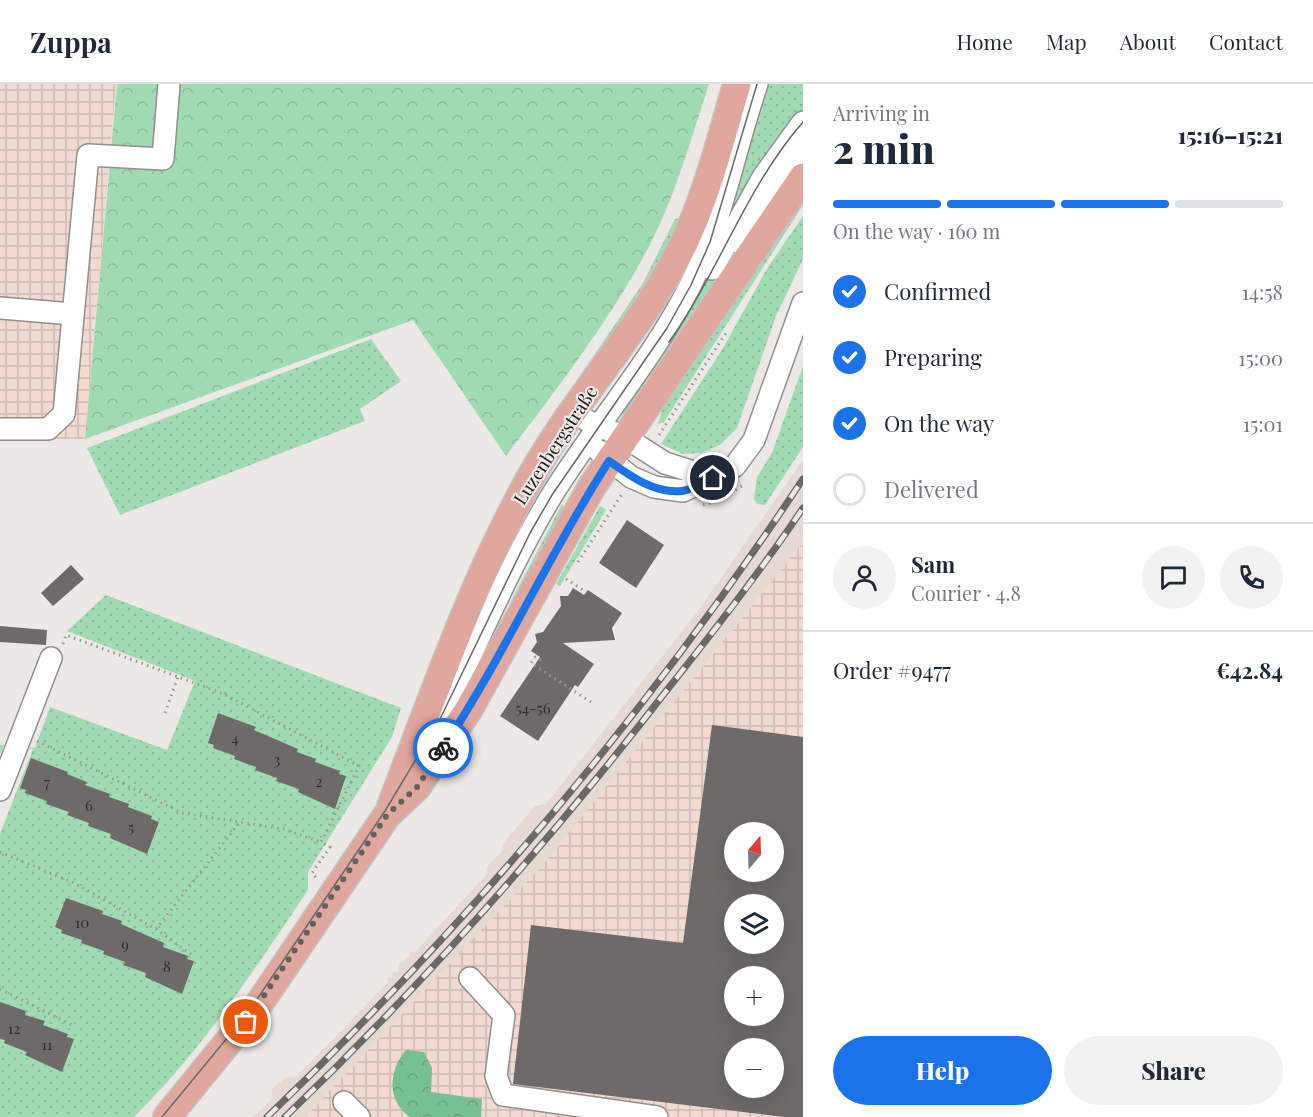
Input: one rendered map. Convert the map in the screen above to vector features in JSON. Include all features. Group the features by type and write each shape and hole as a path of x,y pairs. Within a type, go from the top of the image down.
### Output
{"main road":[{"name":"Luzenbergstraße","path":"167,1117 259,1004 387,815 501,534 532,474 647,308 683,244 713,169 737,84"},
{"name":"Luzenbergstraße","path":"387,815 417,787 469,709 558,545 604,440 731,281 803,177"}],"street":[{"path":"0,429 48,429 64,414 88,155 163,159 169,84"},
{"path":"604,440 691,285 710,242 757,84"},
{"path":"604,440 672,336 763,177 803,122"},
{"path":"731,281 736,250 803,146"},
{"path":"571,415 604,440 632,477 654,487 683,491 713,478 735,466 751,447 803,303"},
{"path":"0,308 73,314"},
{"path":"604,440 713,478"},
{"path":"0,790 10,733 51,658"},
{"path":"470,978 504,1015 496,1076 503,1095 657,1117"},
{"path":"344,1102 360,1117"}],"path":[{"path":"566,579 586,592"},
{"path":"51,658 58,655 66,635 224,694 359,765 321,842"},
{"path":"527,651 541,660"},
{"path":"535,657 531,663 591,702"},
{"path":"165,713 178,677"},
{"path":"10,733 182,813 283,829 321,842 330,847 312,873 319,881"},
{"path":"156,929 240,822"},
{"path":"0,852 74,883 156,929 192,955"},
{"path":"0,989 72,1025"}],"shaded area":[{"path":"0,84 116,84 85,439 0,439"},
{"path":"803,460 803,542 546,861 305,1117 253,1117 272,1099 272,1089 286,1077 295,1078 388,982 388,977 392,978 393,972 398,972 399,963 404,962 406,957 410,957 410,952 415,952 487,874 486,868 503,850 502,845 535,806 546,804 698,611"},
{"path":"803,542 803,1117 305,1117 546,861"}],"green space":[{"path":"117,84 709,84 673,192 645,254 597,332 506,456 413,320 85,439"},
{"path":"748,84 803,84 803,138 719,272 705,303 629,418 603,401 667,311 698,251"},
{"path":"803,194 803,205 664,422 658,424 662,410 701,343"},
{"path":"686,216 669,252 531,461 526,457 643,283 675,219"},
{"path":"803,216 803,259 776,316 737,428 720,445 701,453 683,454 661,444 723,348 768,267"},
{"path":"371,339 401,381 360,409 365,421 120,515 87,448"},
{"path":"803,366 803,447 765,505 757,504 754,499 757,477 772,453"},
{"path":"562,504 565,511 527,581 509,605"},
{"path":"600,506 606,510 560,586 556,584"},
{"path":"106,595 401,708 392,737 308,872 308,890 248,979 205,1037 134,1117 0,1117 0,834 33,749 3,746 0,754 0,745 35,748 50,707 167,750 195,681 67,631"},
{"path":"406,1050 424,1052 432,1068 431,1092 482,1099 481,1117 410,1117 402,1110 394,1094 393,1075"}],"building":[{"path":"627,520 664,545 636,588 599,563"},
{"path":"71,565 84,579 53,606 41,593"},
{"path":"573,588 584,595 588,590 622,613 612,628 615,640 563,643 594,664 578,687 575,685 538,741 500,716 540,657 531,651 537,642 535,634 543,632 561,606 560,596 568,596"},
{"path":"0,626 47,630 46,645 0,642"},
{"path":"218,713 256,727 254,730 298,749 297,752 316,759 315,762 340,771 339,774 346,776 335,809 298,792 299,789 276,781 277,778 255,770 256,767 234,759 235,756 213,748 214,745 208,743"},
{"path":"712,725 803,737 803,1117 784,1117 513,1084 531,925 683,943"},
{"path":"31,758 68,772 67,774 87,782 85,785 110,794 109,797 129,804 128,807 152,816 151,819 159,822 147,854 110,838 111,834 88,826 89,823 67,815 69,812 46,804 47,801 25,793 26,790 20,788"},
{"path":"66,898 103,911 102,914 122,921 121,924 164,943 163,947 188,956 187,959 194,961 182,994 145,977 146,973 123,965 125,962 103,954 104,951 61,933 62,930 55,927"},
{"path":"0,1002 26,1011 25,1015 45,1021 43,1025 68,1034 67,1037 74,1039 62,1072 25,1055 27,1052 4,1043 5,1040 0,1039"}],"tram line":[{"path":"162,1117 247,1014 385,811 440,719 530,533 552,495 667,328 691,285 710,242 757,84"},
{"path":"669,342 687,315 765,174 803,122"}],"railway":[{"path":"267,1117 414,969 553,813 683,649 803,479"},
{"path":"285,1117 436,964 531,857 702,646 754,578 803,508"}],"way so far":[{"path":"246,1022 387,815 417,787 443,748"}],"route":[{"path":"443,748 469,709 558,545 609,461 632,477 654,487 683,491 713,478"}]}
